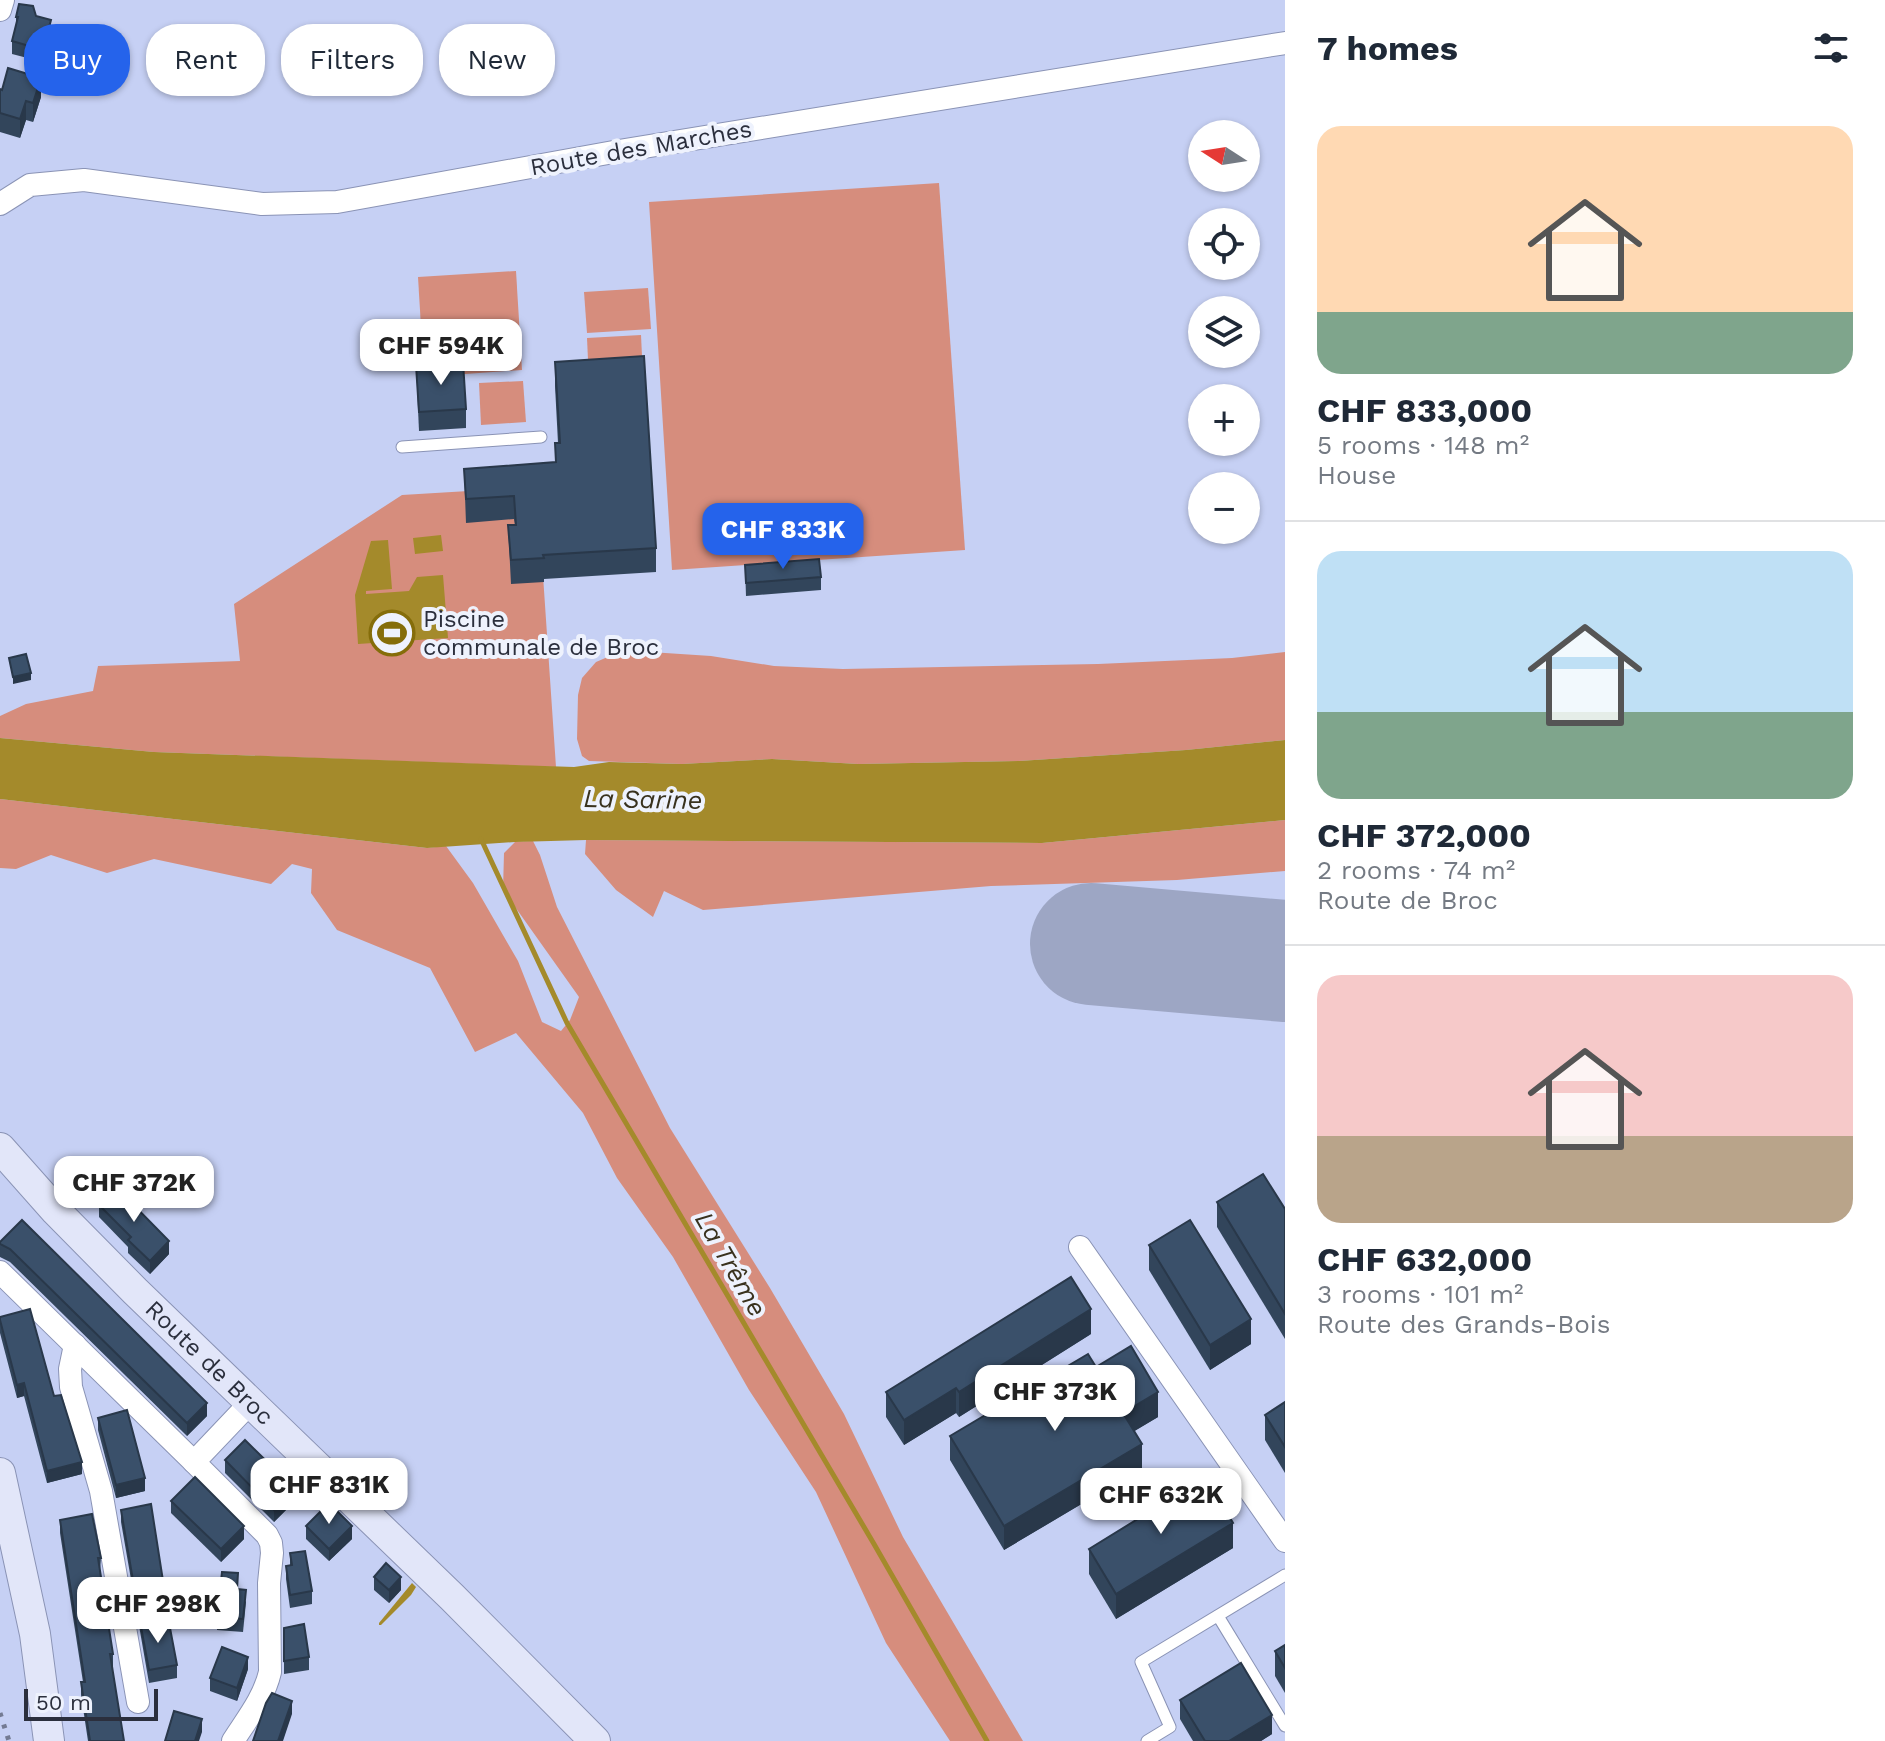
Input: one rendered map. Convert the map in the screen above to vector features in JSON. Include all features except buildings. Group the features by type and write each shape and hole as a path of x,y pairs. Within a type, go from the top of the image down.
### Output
{"main road":[{"name":"Route de Broc","path":"0,1148 56,1211 452,1597 595,1741"},
{"path":"0,1473 35,1634 49,1741"}],"street":[{"path":"0,10 3,0"},
{"name":"Route des Marches","path":"0,204 30,185 84,180 262,204 339,208 619,151 1285,43"},
{"path":"1080,1247 1285,1541"},
{"path":"0,1272 267,1535 272,1547 270,1672 259,1700 233,1741"},
{"path":"75,1345 70,1369 71,1387 101,1491 138,1702"},
{"path":"194,1462 250,1403"}],"lane":[{"path":"402,447 541,437"},
{"path":"1147,1741 1170,1727 1141,1662 1285,1575"},
{"path":"1218,1616 1285,1726"}],"shaded area":[{"path":"939,183 965,550 672,570 649,202"},
{"path":"516,271 522,370 424,377 418,277"},
{"path":"648,288 651,329 587,333 584,292"},
{"path":"641,335 642,356 588,360 587,338"},
{"path":"523,381 526,422 481,425 479,383"},
{"name":"Piscine communale de Broc","path":"537,487 556,767 154,752 0,738 0,716 26,704 93,691 98,666 240,661 234,604 402,495"},
{"path":"650,652 711,656 774,666 843,669 1098,664 1232,658 1285,652 1285,740 1019,761 858,764 772,759 682,764 589,761 582,756 577,739 578,695 582,678 596,662 610,656"},
{"path":"0,799 427,848 446,846 473,883 518,961 542,1022 561,1031 570,1020 579,997 503,890 504,853 515,842 533,841 557,907 670,1128 844,1414 903,1537 1023,1741 950,1741 886,1643 816,1492 749,1390 673,1257 617,1178 583,1113 516,1033 475,1052 430,968 337,930 311,893 312,869 292,864 271,884 154,859 107,873 51,855 16,869 0,868"},
{"path":"1285,820 1285,871 1177,880 991,886 703,910 664,891 653,917 616,890 585,854 586,840 1042,843"}],"water":[{"path":"441,535 443,551 415,554 413,538"},
{"path":"388,540 392,589 366,591 366,594 409,591 417,577 443,575 448,638 358,644 355,595 371,541"},
{"name":"La Sarine","path":"0,738 154,752 574,767 609,762 682,764 772,759 858,764 1019,761 1285,740 1285,820 1042,843 586,840 427,848 0,799"},
{"path":"412,1583 416,1587 411,1595 379,1625 379,1623"}],"waterway":[{"name":"La Trême","path":"481,839 567,1023 987,1741"}],"runway":[{"path":"1091,944 1285,961"}],"railway":[{"path":"0,1713 9,1741"}],"place":[{"name":"Piscine communale de Broc","path":"392,633"}]}
